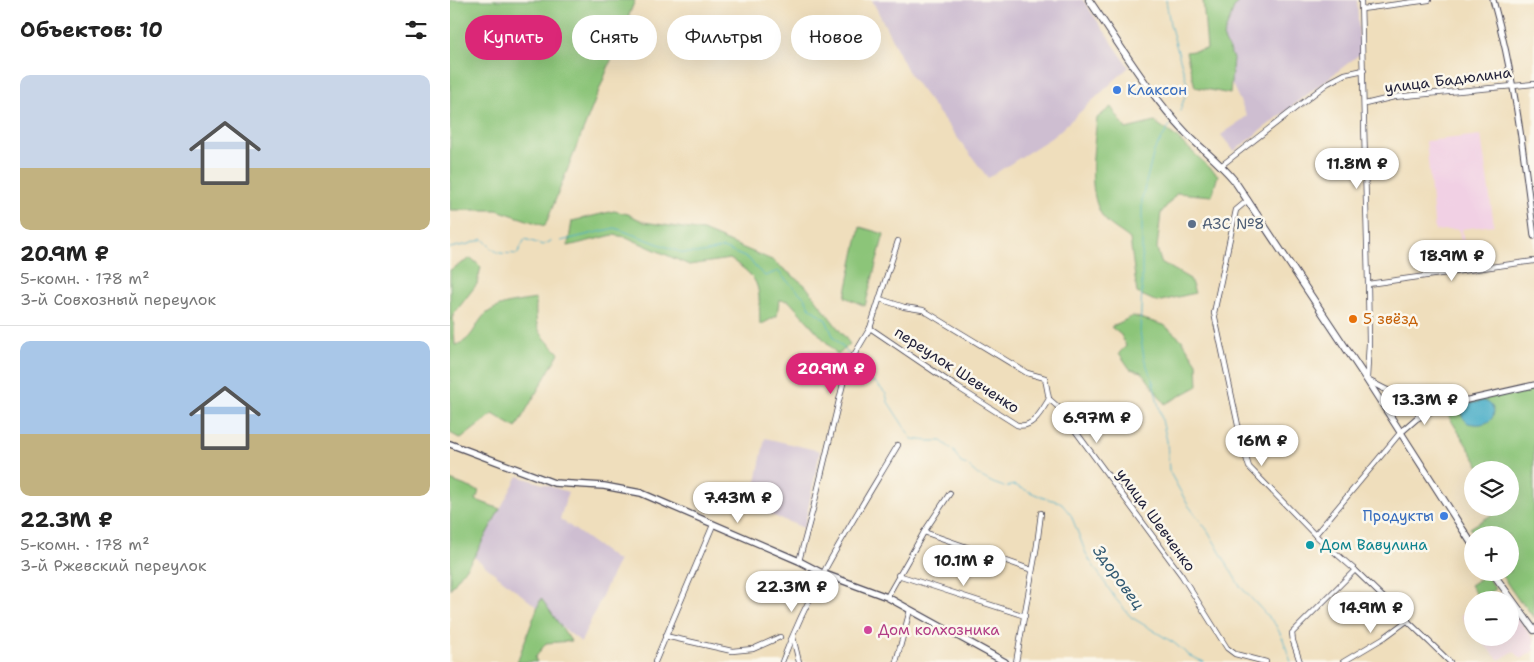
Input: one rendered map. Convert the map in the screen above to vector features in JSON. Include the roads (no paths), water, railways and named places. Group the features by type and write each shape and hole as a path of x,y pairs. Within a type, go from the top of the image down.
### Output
{"main road":[{"path":"1089,0 1156,97 1188,134 1222,165 1248,200 1464,532"},
{"path":"450,444 554,483 604,486 641,493 822,573 887,597 992,659 1005,662"},
{"path":"1499,581 1534,630"}],"street":[{"path":"1361,0 1365,104 1369,343 1367,380 1384,389 1429,406 1442,406 1534,385"},
{"path":"1362,9 1429,0"},
{"path":"1493,0 1505,41 1534,236"},
{"path":"1222,165 1328,82 1345,74 1364,70"},
{"name":"улица Бадюлина","path":"1365,104 1394,97 1534,84"},
{"path":"1248,200 1236,210 1214,314 1242,444 1249,467 1315,535 1355,570 1450,662"},
{"path":"799,562 814,509 848,367 870,328 898,241"},
{"path":"1368,284 1534,261"},
{"name":"улица Шевченко","path":"880,299 904,307 922,310 1027,373 1045,378 1049,399 1057,406 1182,576 1226,648 1235,654 1266,662"},
{"name":"переулок Шевченко","path":"870,328 1017,425 1022,426 1035,420 1049,399"},
{"path":"1378,398 1380,392 1384,389"},
{"path":"1416,419 1420,412 1417,402"},
{"path":"1315,535 1400,433 1416,419 1442,406"},
{"path":"782,662 792,636 822,573 898,445"},
{"path":"887,597 924,532 950,493"},
{"path":"1016,662 1039,532 1040,513"},
{"path":"655,662 713,524"},
{"path":"924,532 1032,570"},
{"path":"1300,662 1292,634 1355,570"},
{"path":"898,575 1025,616"},
{"path":"896,662 910,610"},
{"path":"1344,662 1385,637 1408,620"},
{"path":"666,636 732,651 753,649 780,637"},
{"path":"792,636 798,662"}],"water":[{"path":"1483,401 1492,407 1494,411 1493,416 1485,423 1468,423 1462,417 1462,410 1469,404"}],"waterway":[{"path":"1166,0 1170,24 1188,87 1180,111"},
{"path":"1172,122 1154,151 1142,198 1140,332 1144,358 1153,382 1167,441 1169,471 1188,505 1208,531 1239,585 1275,624 1283,639 1291,662"},
{"name":"Здоровец","path":"561,241 615,228 683,253 703,253 723,248 749,259 765,276 778,271 805,298 810,308 826,320 834,338 850,355"},
{"name":"Здоровец","path":"450,248 483,239 497,252 517,254 525,239 543,245 551,241"},
{"name":"Здоровец","path":"855,362 866,381 875,382 886,394 888,402 912,439 941,441 953,450 961,463 993,483 1004,487 1014,485 1044,498 1060,502 1071,515 1087,556 1115,598 1131,617 1174,643 1190,656 1204,662"}],"place":[{"name":"Клаксон","path":"1117,90"},
{"name":"АЗС №8","path":"1192,224"},
{"name":"5 звёзд","path":"1353,319"},
{"name":"Продукты","path":"1444,516"},
{"name":"Дом Вавулина","path":"1310,545"},
{"name":"Дом колхозника","path":"868,630"}]}
